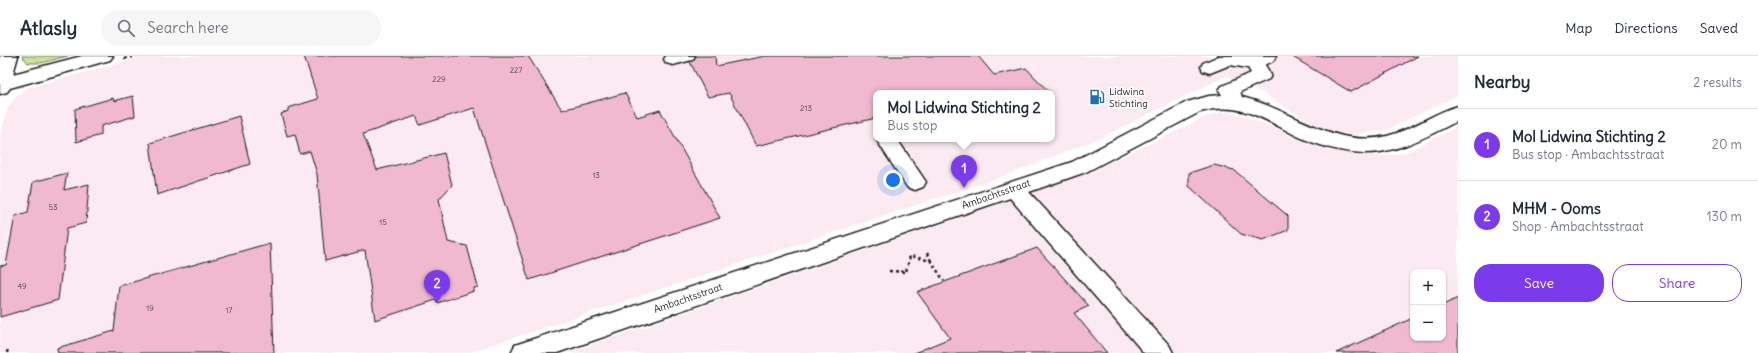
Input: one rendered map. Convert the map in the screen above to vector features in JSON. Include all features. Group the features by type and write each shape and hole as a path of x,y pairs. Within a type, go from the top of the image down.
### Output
{"street":[{"path":"0,85 9,56"},
{"path":"0,85 104,56"},
{"path":"1210,68 1228,59 1262,60 1262,75 1230,90 1235,102"},
{"name":"Ambachtsstraat","path":"524,353 1078,166 1194,108 1214,102 1235,102 1255,106 1325,139 1344,144 1365,146 1383,144 1397,140 1458,112"},
{"path":"888,142 915,182"},
{"path":"1013,188 1160,353"}],"path":[{"path":"927,253 944,281"},
{"path":"889,271 906,272 910,256 931,261"},
{"path":"7,353 8,349"}],"shaded area":[{"path":"144,56 1458,56 1458,95 1386,130 1352,135 1317,127 1263,93 1226,76 1102,137 1007,175 467,353 0,353 0,137 8,108 16,96 27,88"},
{"path":"1221,112 1240,114 1323,148 1351,154 1386,156 1407,152 1458,126 1458,353 568,353 1086,174 1208,116"}],"green space":[{"path":"22,56 68,56 41,63 28,63"}],"building":[{"path":"304,56 528,56 562,110 625,93 637,117 660,110 720,218 529,280 474,108 420,125 416,116 363,134 377,170 444,153 452,185 439,199 448,242 467,246 478,287 474,288 474,291 437,303 436,300 375,320 365,250 325,261 317,174 310,151 300,154 295,134 287,136 281,114 288,111 288,108 318,99"},
{"path":"696,56 715,56 716,66 765,56 978,56 994,75 1026,68 1047,90 873,90 873,119 756,146 729,93 708,97 690,62"},
{"path":"1291,56 1418,56 1351,92"},
{"path":"133,96 135,116 101,126 101,135 76,142 75,109 113,98 114,101"},
{"path":"239,116 250,164 157,195 150,143"},
{"path":"1214,165 1234,170 1288,216 1288,230 1263,240 1241,234 1189,186 1189,173"},
{"path":"67,173 64,190 89,184 86,223 67,228 58,300 0,317 0,266 6,265 15,216 28,212 33,182"},
{"path":"270,243 274,353 58,353 57,348 114,331 119,286"},
{"path":"1037,248 1089,306 1074,313 1107,353 914,353 950,338 917,292"},
{"path":"1458,298 1458,353 1336,353 1410,319 1410,341 1446,341 1446,304"}],"place":[{"name":"Lidwina Stichting","path":"1097,97"},
{"name":"Mol Lidwina Stichting 2","path":"964,188"},
{"name":"MHM - Ooms","path":"437,303"}]}
